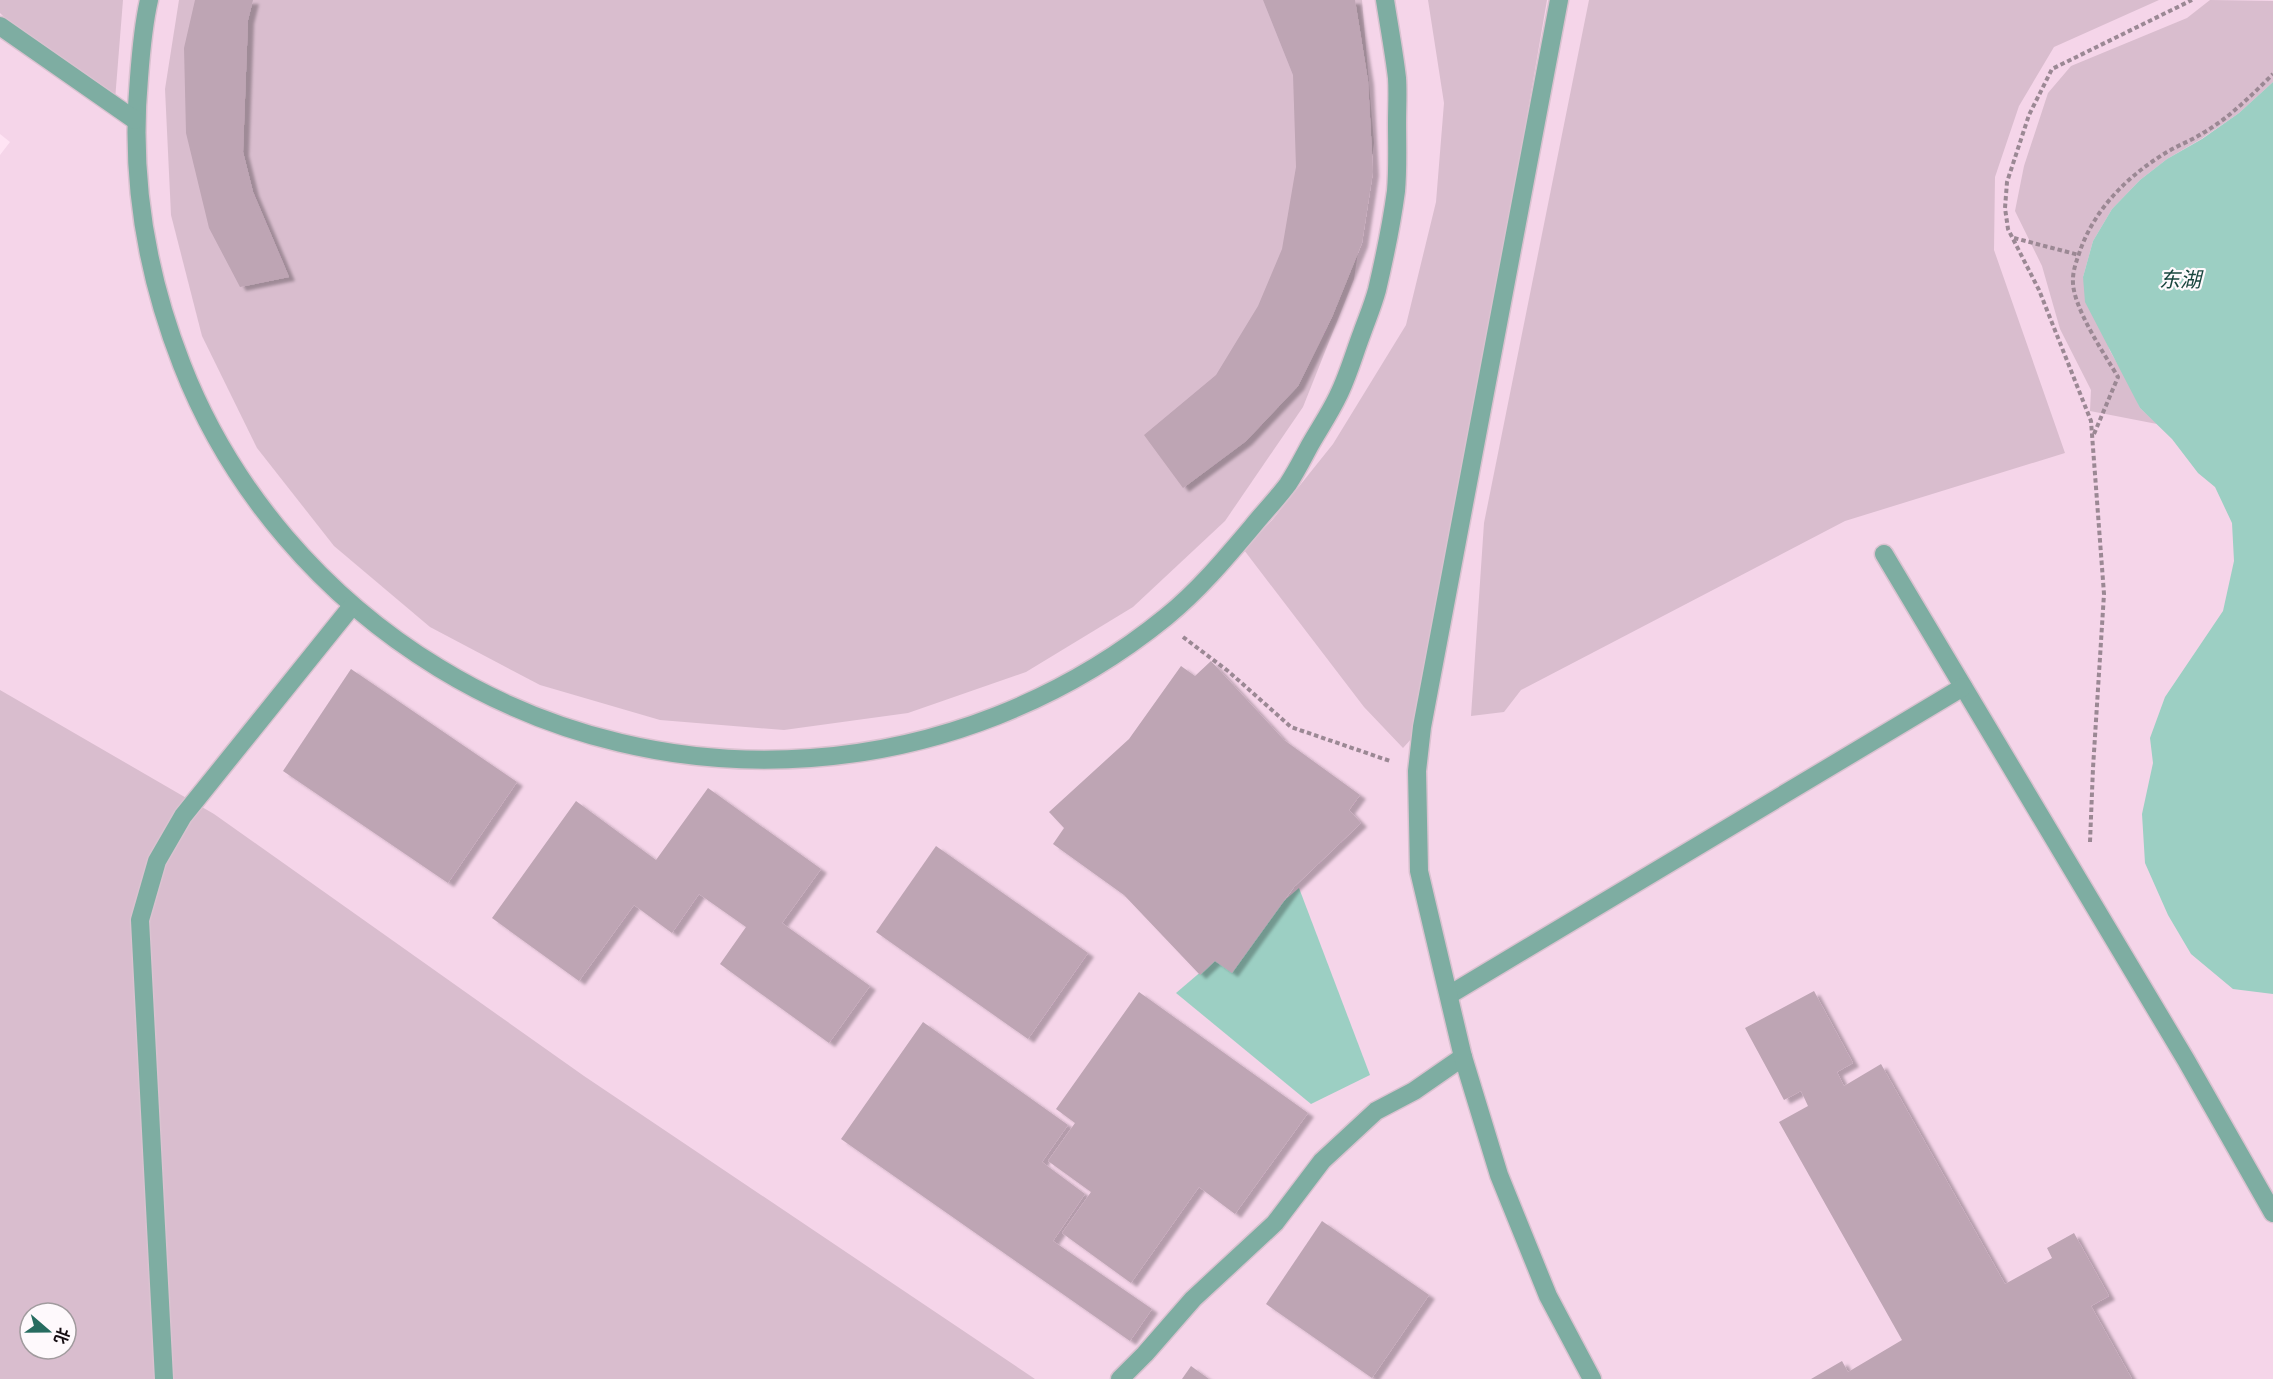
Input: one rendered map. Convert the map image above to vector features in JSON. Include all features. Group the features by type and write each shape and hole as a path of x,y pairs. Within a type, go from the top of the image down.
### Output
{"street":[{"path":"149,0 144,22 135,120 138,189 148,257 165,323 190,387 221,448 259,506 302,558 352,606 406,648 464,684 526,714 590,736 657,752 725,760 805,759 861,753 929,739 994,718 1056,690 1115,654 1161,621 1219,566 1288,484 1340,392 1376,293 1396,189 1398,83 1385,0"},
{"path":"1559,0 1422,727 1417,771 1419,872 1463,1057 1499,1175 1548,1296 1592,1379"},
{"path":"0,26 135,120"},
{"path":"1884,554 2180,1049 2273,1213"},
{"path":"165,1379 140,920 157,861 183,816 352,606"},
{"path":"1449,994 1963,687"},
{"path":"1120,1379 1193,1299 1275,1222 1330,1153 1376,1111 1414,1091 1463,1057"}],"path":[{"path":"2090,849 2092,768 2104,594 2093,436 2091,421 2080,398 2066,354 2039,290 2008,229 2005,208 2007,182 2029,115 2052,69 2192,0"},
{"path":"2093,436 2118,378 2079,305 2073,280 2089,227 2108,199 2166,152 2205,132 2234,110 2273,74"},
{"path":"2014,238 2079,255"},
{"path":"1161,621 1228,671 1291,727 1417,771"}],"shaded area":[{"path":"0,0 2273,0 2273,1379 0,1379 0,155 10,142 0,134"},
{"path":"0,0 123,0 115,100 90,101 0,13"},
{"path":"179,0 1362,0 1374,143 1354,279 1303,407 1225,521 1133,607 1026,672 908,713 784,730 660,720 540,685 430,627 334,546 257,448 202,336 171,215 165,89"},
{"path":"1428,0 1547,0 1422,727 1403,748 1364,707 1244,550 1273,519 1333,444 1406,325 1436,202 1444,103"},
{"path":"1589,0 2159,0 2054,47 2019,106 1995,177 1994,250 2065,453 1845,521 1521,690 1504,712 1471,716 1484,523"},
{"path":"2210,0 2273,1 2273,82 2239,113 2167,159 2140,180 2112,209 2093,241 2083,277 2110,351 2140,408 2157,424 2090,411 2091,390 2060,329 2042,266 2015,211 2024,166 2048,93 2071,66 2187,18"},
{"path":"0,690 214,814 584,1076 1035,1379 0,1379"}],"water":[{"name":"东湖","path":"2273,82 2273,994 2233,989 2191,954 2168,915 2145,863 2142,814 2153,763 2150,738 2165,697 2223,611 2234,561 2232,523 2215,487 2198,473 2172,439 2140,408 2085,302 2083,277 2093,241 2112,209 2140,180 2167,159 2202,139 2239,113"},
{"path":"1299,888 1370,1075 1311,1104 1176,993"}],"building":[{"path":"195,0 253,0 248,20 243,152 253,192 289,277 240,287 209,228 186,133 184,48"},
{"path":"1263,0 1355,0 1368,81 1373,172 1362,243 1332,317 1298,386 1246,441 1183,488 1144,435 1216,375 1258,306 1282,249 1296,167 1293,75"},
{"path":"1211,661 1284,740 1360,795 1349,810 1361,823 1294,887 1232,973 1215,961 1200,975 1124,895 1053,844 1064,828 1049,812 1129,739 1181,666 1195,676"},
{"path":"351,669 517,782 448,883 283,771"},
{"path":"708,788 821,869 782,923 870,986 829,1043 720,964 746,927 699,894 672,933 634,905 579,981 492,918 576,801 656,860"},
{"path":"936,846 1088,953 1028,1039 876,932"},
{"path":"1814,991 1853,1063 1837,1072 1844,1086 1881,1064 2005,1284 2052,1258 2047,1248 2074,1233 2109,1296 2091,1306 2132,1379 1811,1379 1842,1361 1848,1372 1902,1340 1779,1122 1808,1106 1801,1091 1784,1100 1745,1028"},
{"path":"1139,992 1308,1113 1235,1214 1199,1187 1131,1283 1062,1233 1091,1192 1048,1161 1075,1123 1056,1109"},
{"path":"923,1022 1068,1125 1042,1162 1085,1194 1053,1241 1152,1309 1130,1341 841,1139"},
{"path":"1322,1221 1429,1295 1372,1378 1266,1304"},
{"path":"1191,1366 1209,1379 1182,1379"}]}
